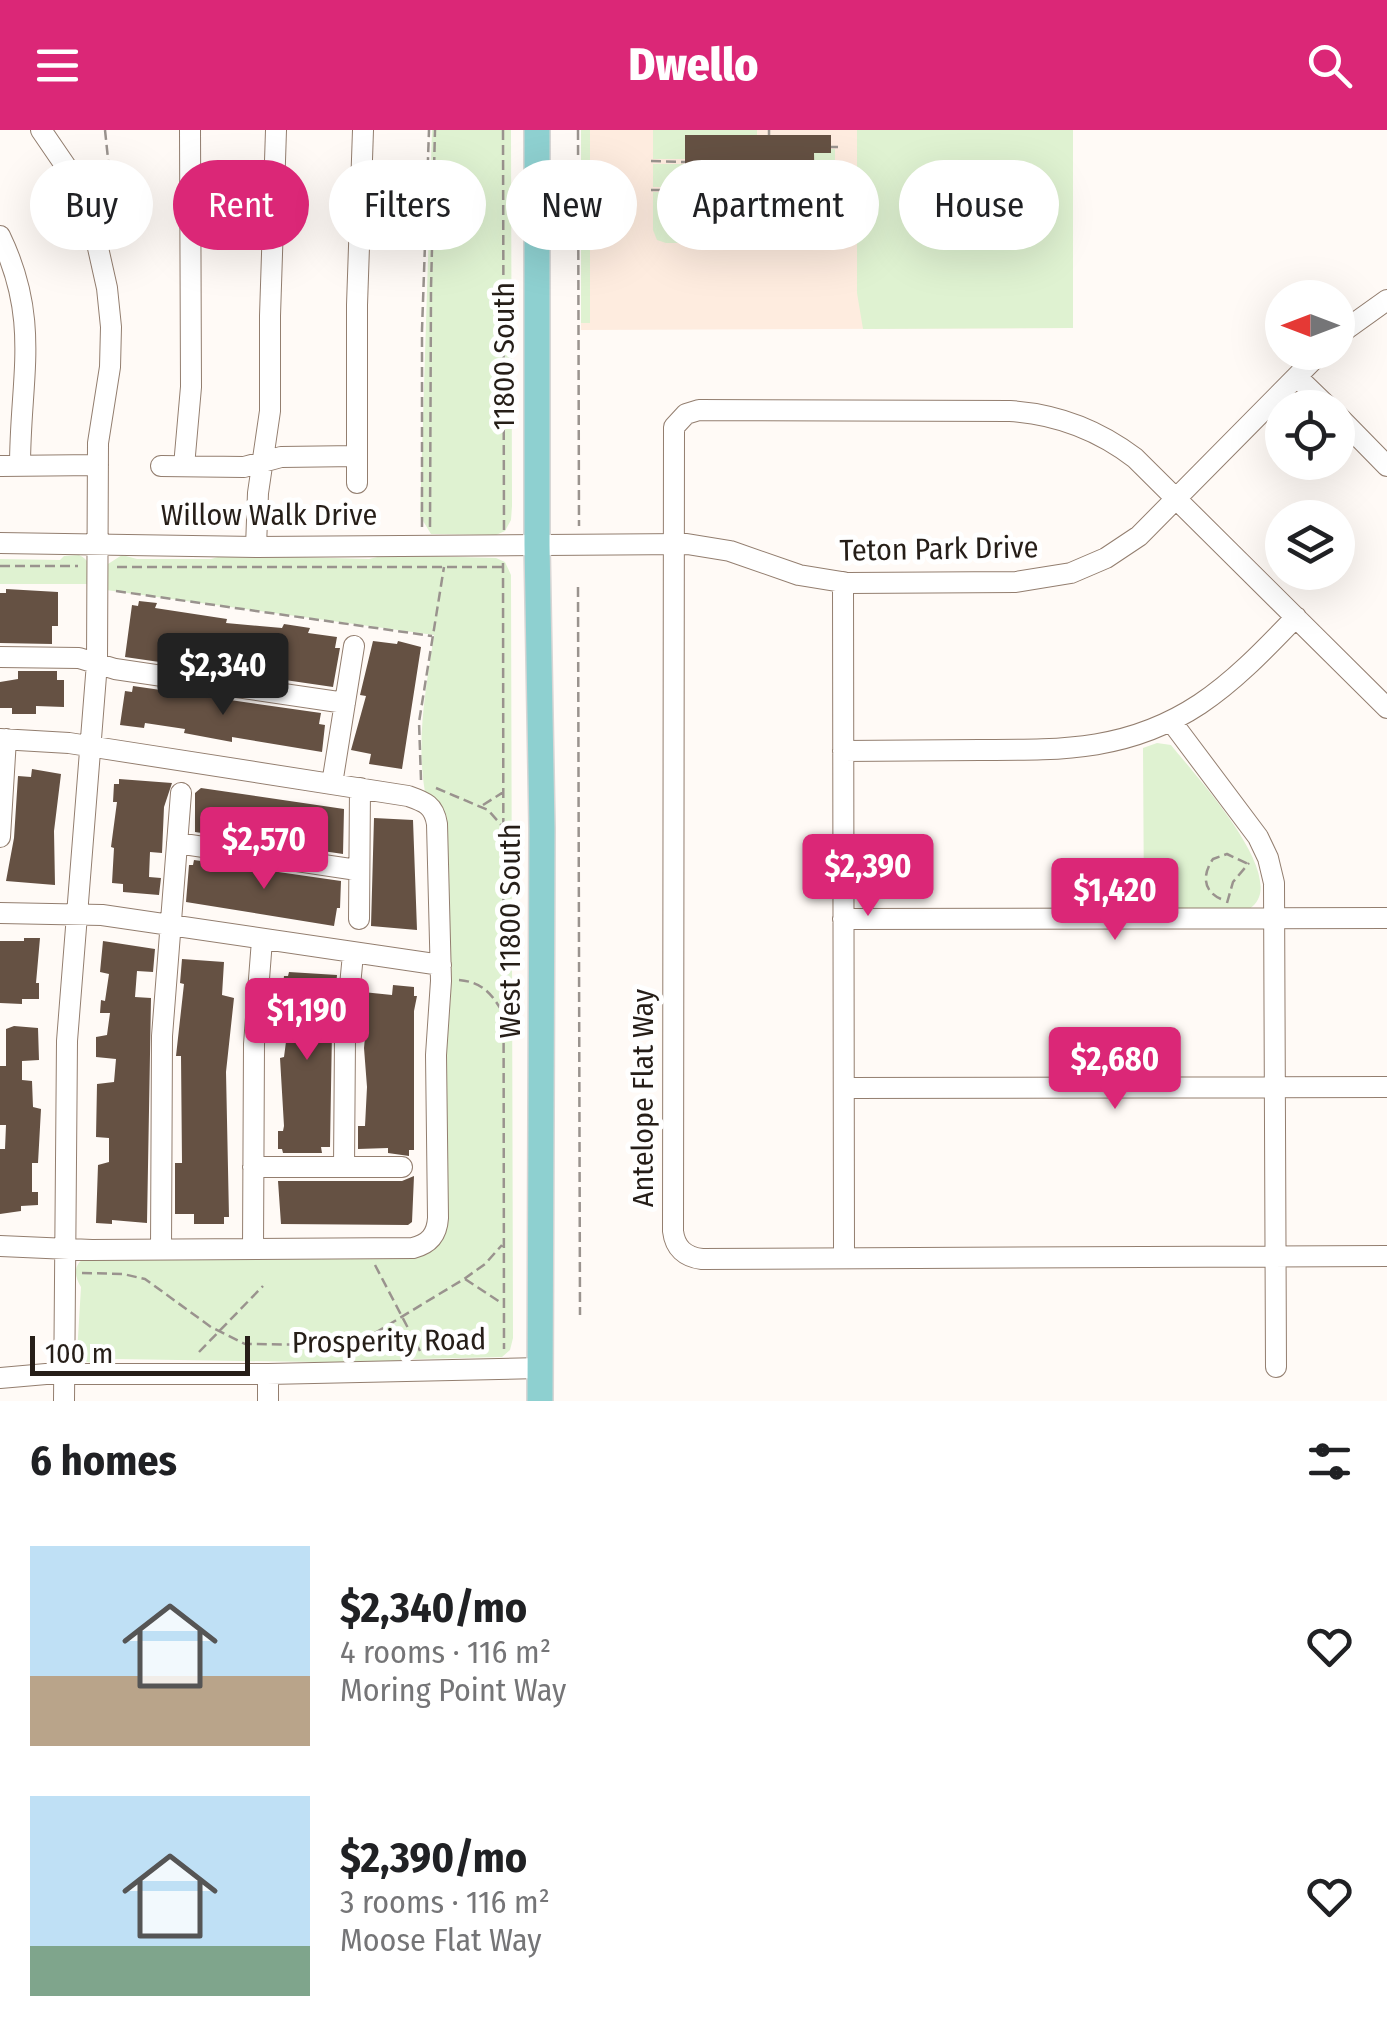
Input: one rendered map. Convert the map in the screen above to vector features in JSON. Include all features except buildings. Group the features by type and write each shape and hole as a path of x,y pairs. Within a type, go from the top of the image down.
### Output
{"main road":[{"name":"11800 South","path":"536,130 537,462"},
{"name":"West 11800 South","path":"537,462 542,828 540,1401"}],"street":[{"path":"41,130 69,172 94,230 107,288 110,367 98,443 97,663 66,1041 64,1401"},
{"path":"184,466 191,386 190,130"},
{"path":"256,547 256,512 270,412 276,130"},
{"path":"357,483 357,305 363,130"},
{"path":"0,236 22,293 26,325 10,466 98,465"},
{"path":"1355,323 1387,300"},
{"name":"Teton Park Drive","path":"537,545 714,547 799,576 843,582 1016,582 1053,578 1088,567 1123,548 1177,499 1303,370"},
{"path":"1297,376 1311,390"},
{"name":"Antelope Flat Way","path":"1177,499 1135,458 1106,438 1043,414 699,410 681,418 673,434 674,1238 680,1250 696,1258 1387,1256"},
{"path":"1355,433 1387,466"},
{"path":"161,466 244,466 281,457 357,456"},
{"path":"1177,499 1387,708"},
{"name":"Willow Walk Drive","path":"0,543 99,551 537,545"},
{"path":"843,582 844,1257"},
{"path":"843,751 1068,750 1126,739 1202,703 1236,676 1296,617"},
{"path":"332,784 354,646"},
{"path":"0,657 79,658 345,703"},
{"path":"1171,721 1264,848 1274,883 1276,1367"},
{"path":"0,837 3,739 44,740 421,800 435,814 441,965 436,1055 438,1218 432,1238 412,1248 0,1246"},
{"path":"358,919 360,788"},
{"path":"161,1249 162,1036 181,793"},
{"path":"176,843 357,870"},
{"path":"0,913 77,914 441,965"},
{"path":"843,919 1387,918"},
{"path":"254,1248 254,1044 262,940"},
{"path":"344,1167 346,1039 354,954"},
{"path":"844,1088 1387,1087"},
{"path":"253,1167 402,1167"},
{"name":"Prosperity Road","path":"0,1378 540,1368"},
{"path":"268,1374 268,1401"}],"path":[{"path":"105,130 108,160"},
{"path":"422,527 422,330 429,130"},
{"path":"430,527 430,288 435,130"},
{"path":"503,130 503,527"},
{"path":"578,130 579,526"},
{"path":"831,147 838,147"},
{"path":"651,161 657,161"},
{"path":"651,190 657,190"},
{"path":"0,566 80,566 99,551 112,558 116,567 503,567 506,1355"},
{"path":"421,782 419,722 444,566"},
{"path":"578,587 580,1314"},
{"path":"116,591 432,636"},
{"path":"436,788 482,806 503,828"},
{"path":"482,806 504,791"},
{"path":"1227,854 1250,863 1233,882 1227,903 1210,892 1206,884 1213,859 1227,854"},
{"path":"457,980 473,982 490,992 503,1012"},
{"path":"490,992 503,984"},
{"path":"86,1274 129,1274 146,1279 219,1332 254,1345 340,1345 370,1336 464,1279 503,1244"},
{"path":"374,1264 421,1353"},
{"path":"464,1279 503,1304"},
{"path":"200,1352 264,1286"}],"shaded area":[{"path":"581,130 1073,130 1073,328 581,330 581,250 637,250 637,160 581,160"}],"green space":[{"path":"432,130 511,130 511,160 506,160 506,250 511,250 512,506 505,531 496,535 431,534 420,516 428,250 486,250 486,160 431,160"},
{"path":"581,130 590,130 590,160 581,160"},
{"path":"653,130 757,130 757,135 685,135 685,159 653,159"},
{"path":"857,130 1073,130 1073,328 863,329 857,293 857,250 879,250 879,160 857,160"},
{"path":"835,149 835,160 814,160 814,153 831,153"},
{"path":"653,164 657,164 657,187 653,187"},
{"path":"653,192 657,192 657,240 653,230"},
{"path":"581,250 590,250 590,323 581,323"},
{"path":"79,555 88,563 90,584 0,584 0,559 60,560"},
{"path":"122,555 137,559 211,559 225,555 369,559 386,555 496,558 505,562 511,575 513,1338 510,1350 502,1357 376,1363 116,1359 95,1363 77,1354 81,1287 76,1270 86,1257 413,1257 446,1227 446,1048 451,995 446,821 441,805 425,792 421,753 434,635 106,590 108,564"},
{"path":"1157,743 1171,745 1217,801 1250,852 1259,875 1260,895 1249,909 1144,910 1143,748"}]}
